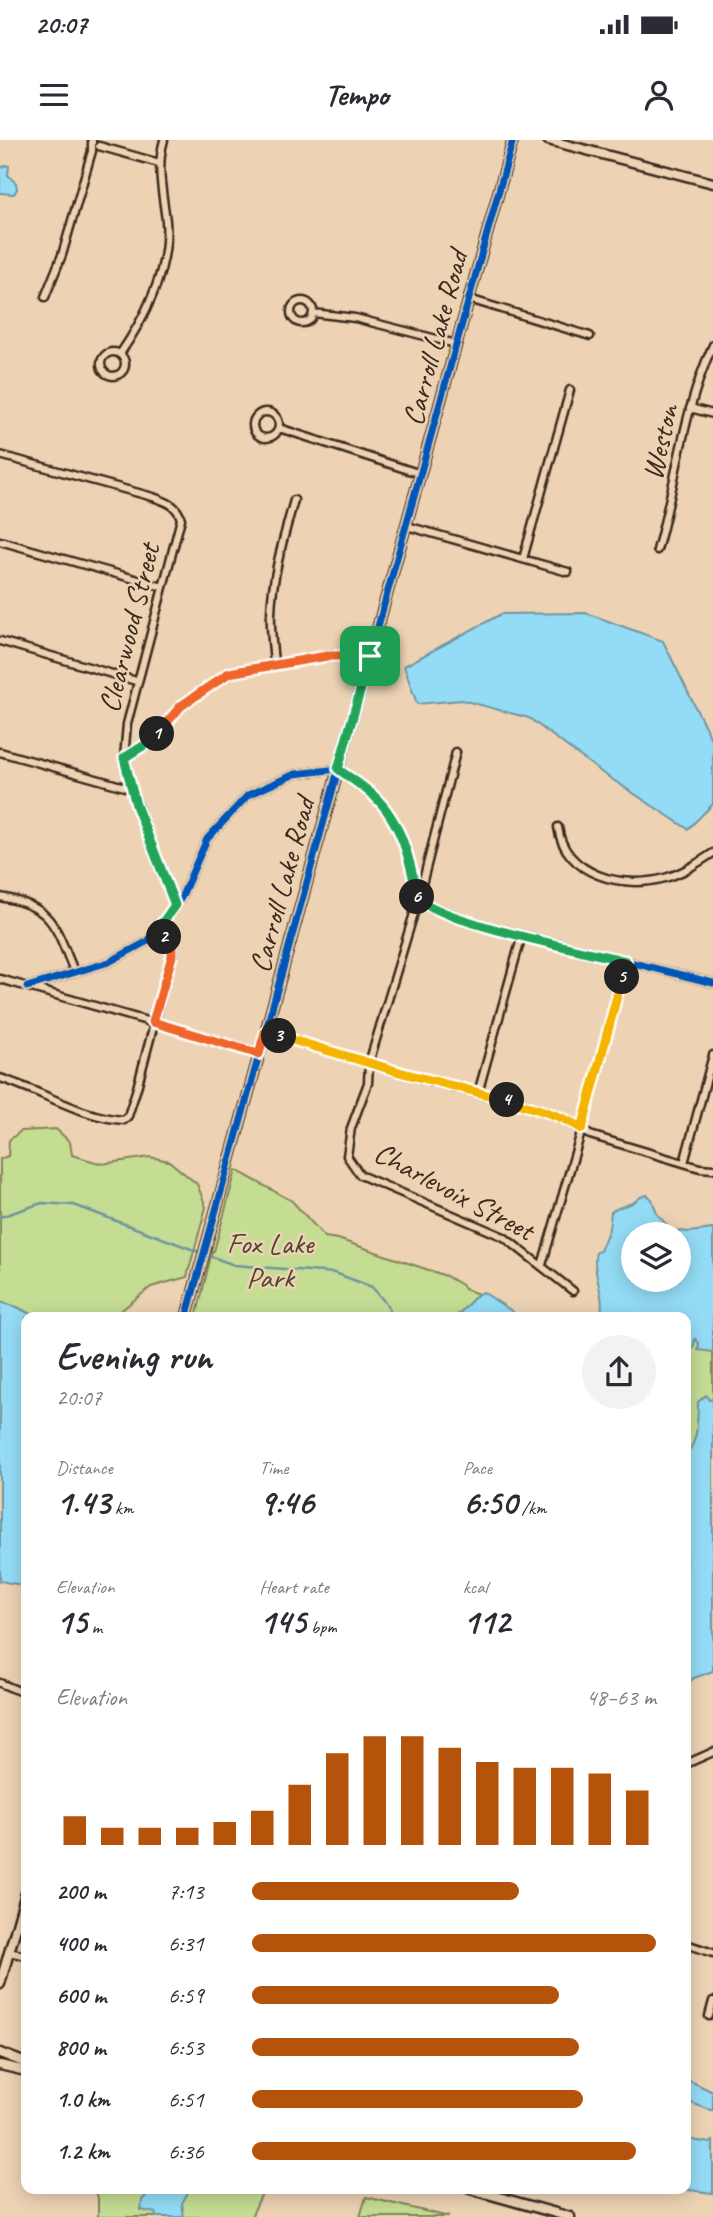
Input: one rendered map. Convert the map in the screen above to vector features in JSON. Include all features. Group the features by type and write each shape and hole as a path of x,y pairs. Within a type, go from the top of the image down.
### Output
{"street":[{"path":"45,297 62,255 92,151 92,140"},
{"path":"120,354 143,317 161,266 166,226 159,163 164,140"},
{"name":"Carroll Lake Road","path":"189,1312 513,140"},
{"path":"548,140 713,183"},
{"path":"99,146 159,163"},
{"path":"469,299 590,335"},
{"path":"313,313 355,318 456,344"},
{"name":"Weston","path":"657,550 669,508 676,458 701,370 713,345"},
{"path":"110,352 120,354 125,363 121,374 112,377 103,373 100,363 102,358 110,352"},
{"path":"523,559 570,390"},
{"path":"690,408 713,414"},
{"path":"271,413 278,420 279,428 273,436 261,437 256,433 254,423 261,414 271,413"},
{"path":"279,428 421,474"},
{"name":"Clearwood Street","path":"0,455 153,497 175,506 181,519 136,681 127,724 124,758 132,789 175,905"},
{"path":"274,664 271,615 274,587 294,500"},
{"path":"407,526 568,572"},
{"path":"0,541 163,587"},
{"path":"0,641 136,681"},
{"path":"124,758 151,741 181,706 229,673 327,656 370,656"},
{"path":"0,752 132,789"},
{"path":"369,1063 418,900 456,752"},
{"path":"27,987 109,962 148,942 175,905 207,839 248,795 295,774 338,769 372,794 397,828 413,875 418,900"},
{"path":"558,827 560,841 577,864 605,878 626,881 664,879 697,864 713,853"},
{"path":"0,897 23,901 35,906 47,916 55,926 74,971"},
{"path":"418,900 467,921 713,983"},
{"path":"0,1078 106,1119 124,1121 128,1116 172,956 172,948 158,929"},
{"path":"478,1093 522,935"},
{"path":"542,1265 582,1129 626,961"},
{"path":"0,979 259,1054"},
{"path":"265,1032 538,1109 573,1123 590,1135 713,1169"},
{"path":"684,1163 713,1055"},
{"name":"Charlevoix Street","path":"369,1063 368,1083 351,1128 347,1156 360,1175 504,1237 573,1291"},
{"path":"0,1683 21,1691"},
{"path":"691,1762 713,1752"},
{"path":"0,1984 21,1910"},
{"path":"691,1946 713,1953"},
{"path":"9,1952 21,1955"},
{"path":"709,2016 713,2001"},
{"path":"0,2053 21,2061"},
{"path":"0,2065 21,2070"},
{"path":"488,2194 570,2217"}],"green space":[{"path":"56,1129 70,1142 72,1155 102,1164 150,1157 169,1161 197,1184 206,1207 187,1277 151,1287 119,1312 27,1312 0,1302 0,1159 8,1156 9,1140 21,1131"},
{"name":"Fox Lake Park","path":"236,1170 292,1201 325,1237 446,1276 463,1288 478,1294 461,1312 197,1312"},
{"path":"713,1281 713,1503 691,1488 691,1312 660,1312"},
{"path":"97,2194 262,2194 251,2217 98,2217"},
{"path":"366,2197 449,2217 360,2217"}],"water":[{"path":"9,166 8,175 16,183 14,194 0,193 0,169"},
{"path":"586,613 663,641 713,743 713,804 688,829 601,772 529,718 462,700 417,704 404,666 501,614"},
{"path":"647,1195 664,1222 621,1222 621,1292 691,1292 691,1232 713,1229 713,1352 698,1350 699,1343 695,1339 691,1350 691,1312 601,1312 602,1301 595,1268 596,1252 600,1251 609,1229 611,1212"},
{"path":"483,1292 513,1312 461,1312"},
{"path":"0,1302 27,1312 21,1312 21,1585 0,1581"},
{"path":"706,1395 709,1400 713,1399 713,1671 691,1680 691,1447 695,1437 698,1402"},
{"path":"691,2081 713,2092 713,2111 691,2103"},
{"path":"691,2140 710,2143 713,2141 713,2193 691,2190"},
{"path":"148,2194 187,2194 182,2203 184,2217 155,2217 156,2213 141,2210 142,2200"}],"waterway":[{"path":"0,1217 42,1203 74,1205 234,1265 335,1273 372,1287 390,1312"}],"cycle path":[{"path":"188,1312 513,140"},
{"path":"27,987 109,962 148,941 181,898 207,839 248,795 295,774 338,769 369,791 391,817 408,858 418,900 467,921 713,983"}],"route":[{"path":"327,656 370,656 338,769 372,794 397,828 413,875 418,900 467,921 626,961 582,1129 538,1109 265,1032 259,1054 153,1022 172,956 172,948 158,929 175,905 136,805 124,758 151,741 181,706 229,673 327,656"}]}
